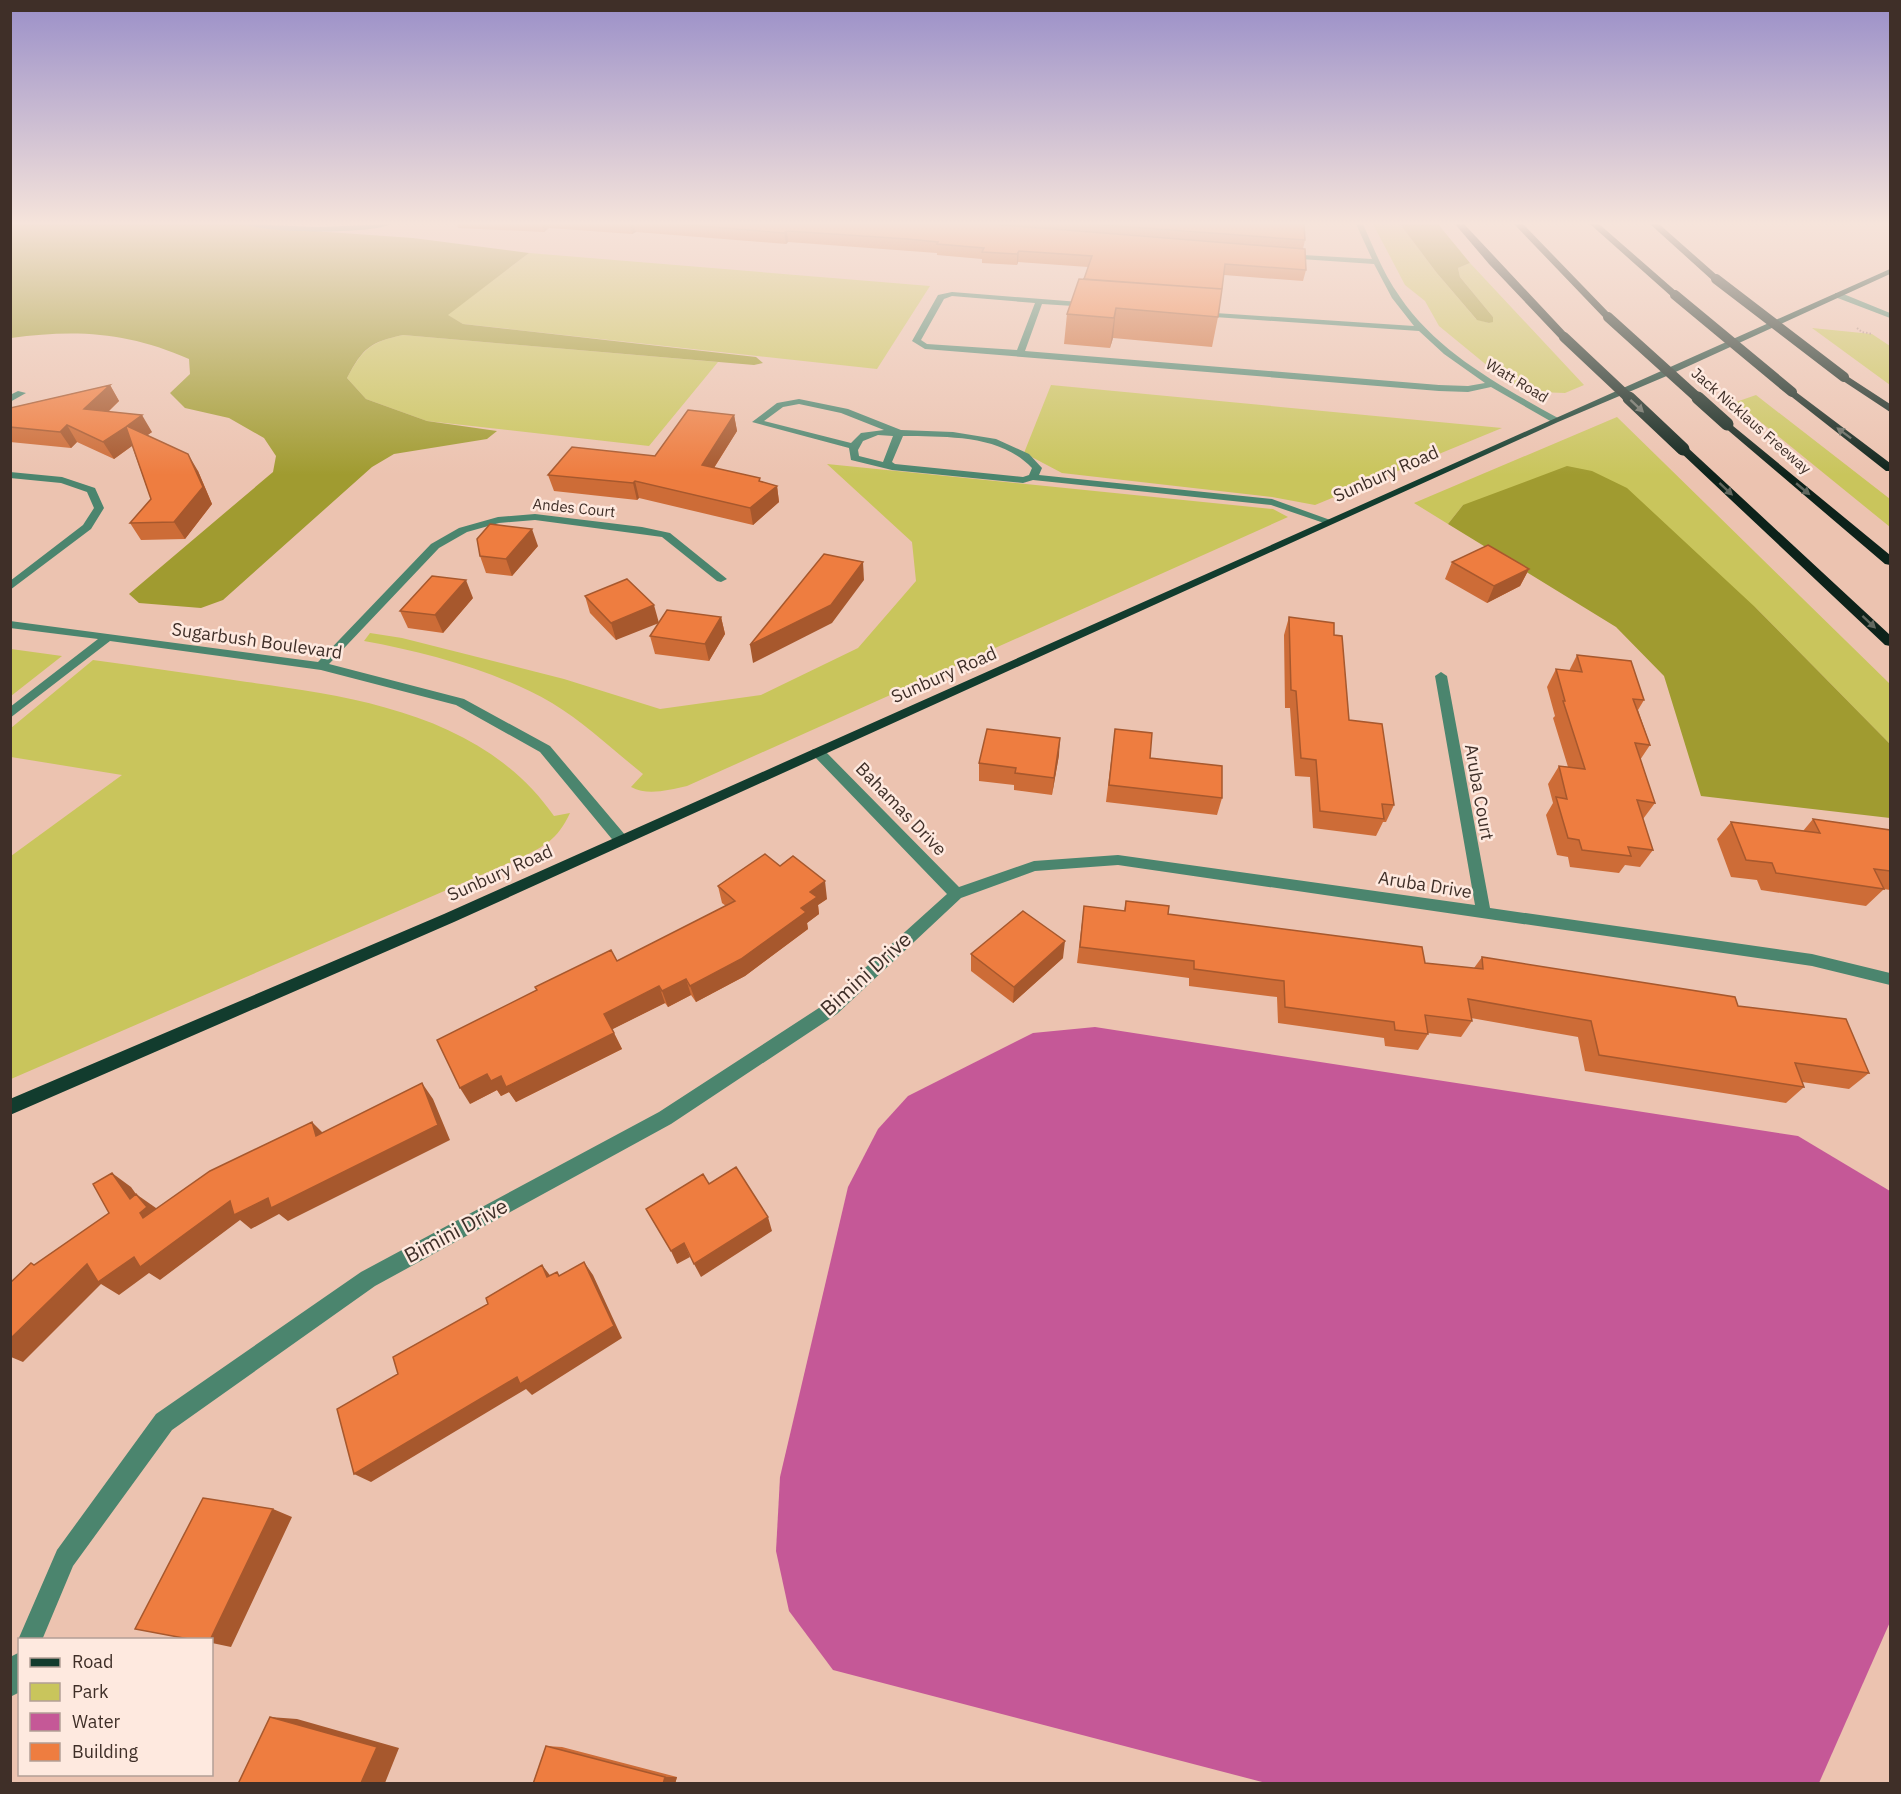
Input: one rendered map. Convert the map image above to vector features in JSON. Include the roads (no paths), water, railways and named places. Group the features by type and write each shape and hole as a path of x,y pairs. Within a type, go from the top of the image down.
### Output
{"highway":[{"path":"1536,308 1564,337 1890,642"},
{"name":"Jack Nicklaus Freeway","path":"1599,308 1726,424 1890,561"},
{"path":"1690,308 1792,392 1890,468"},
{"path":"1754,308 1890,409"}],"main road":[{"name":"Sunbury Road","path":"10,1107 417,932 1328,521 1810,308"}],"street":[{"path":"935,308 916,341 925,345 1416,386 1468,389 1491,384"},
{"path":"1020,353 1037,308"},
{"name":"Watt Road","path":"1404,308 1421,329 1491,384 1555,420"},
{"path":"1869,308 1890,316"},
{"path":"1193,313 1421,329"},
{"path":"10,399 21,393"},
{"path":"853,446 757,422 787,402 811,404 867,418 899,433"},
{"path":"853,446 866,434 881,431 935,434 992,441 1008,446 1031,459 1037,468 1033,477"},
{"path":"892,466 887,463 899,433"},
{"path":"853,446 854,458 892,466 1023,480 1033,477 1272,502 1328,521"},
{"path":"10,475 62,480 92,490 99,508 87,527 10,586"},
{"name":"Andes Court","path":"321,666 435,546 464,530 498,520 535,517 666,535 721,579"},
{"name":"Sugarbush Boulevard","path":"10,624 321,666 460,702 545,749 621,840"},
{"path":"10,714 107,638"},
{"name":"Aruba Court","path":"1441,676 1484,914"},
{"name":"Bahamas Drive","path":"818,752 956,894"},
{"name":"Aruba Drive","path":"956,894 1034,866 1118,860 1812,960 1890,980"},
{"name":"Bimini Drive","path":"31,1638 65,1558 164,1422 368,1279 665,1118 831,1010 956,894"},
{"path":"10,1685 18,1668"}],"water":[{"path":"1095,1027 1798,1136 1890,1191 1890,1622 1819,1783 1266,1783 833,1670 789,1611 776,1551 780,1477 848,1187 878,1129 908,1096 1033,1033"}]}
